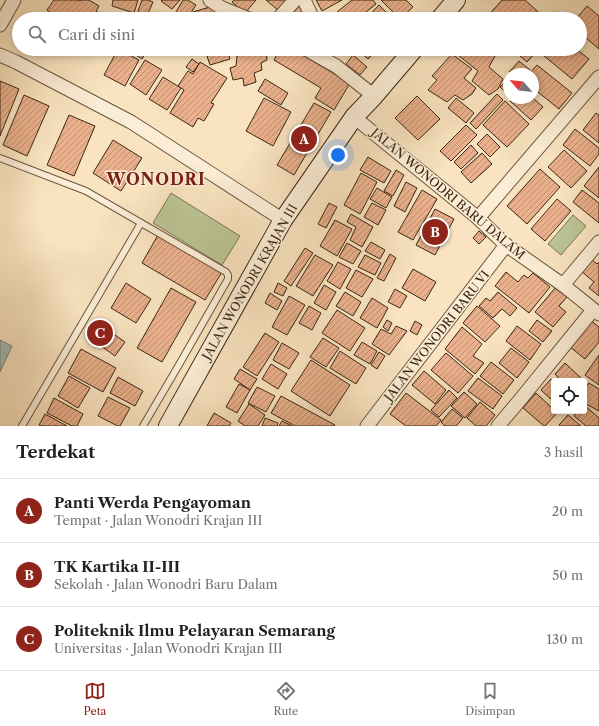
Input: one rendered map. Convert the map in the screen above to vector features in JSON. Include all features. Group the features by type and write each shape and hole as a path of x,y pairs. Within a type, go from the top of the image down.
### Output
{"main road":[{"path":"446,12 456,0"},
{"name":"JALAN WONODRI KRAJAN III","path":"168,426 283,220 354,117 408,56"}],"street":[{"path":"0,25 14,0"},
{"path":"210,0 222,8 232,12"},
{"path":"284,12 295,0"},
{"path":"304,0 310,12"},
{"path":"0,55 131,122 283,220"},
{"path":"318,56 336,66 374,96"},
{"path":"331,56 336,66"},
{"path":"478,218 599,77"},
{"name":"JALAN WONODRI BARU DALAM","path":"354,117 478,218 506,245 563,285 596,312"},
{"path":"563,285 599,242"},
{"name":"JALAN WONODRI BARU VI","path":"367,426 506,245"},
{"path":"498,426 596,312"}],"lane":[{"path":"0,158 86,191 226,272 228,275 228,279 143,426"},
{"path":"22,426 141,223"}],"green space":[{"path":"171,193 240,236 222,265 153,223"},
{"path":"573,215 586,226 561,255 548,244"}],"water":[{"path":"0,340 12,346 0,372"}],"building":[{"path":"54,0 89,0 99,6 96,11 98,12 50,12 47,10"},
{"path":"113,0 138,0 134,12 112,6"},
{"path":"142,0 153,2 149,12 138,12"},
{"path":"180,0 172,9 161,1"},
{"path":"183,0 188,0 196,5 192,12 176,12"},
{"path":"234,0 256,0 246,12 232,2"},
{"path":"266,0 290,0 280,12"},
{"path":"302,0 308,12 288,12"},
{"path":"316,0 342,0 322,11"},
{"path":"352,0 373,0 376,4 366,12 337,12"},
{"path":"381,0 406,0 413,7 408,12 393,12"},
{"path":"502,0 525,0 538,12 491,12"},
{"path":"379,5 386,12 373,12"},
{"path":"213,6 215,12 193,12"},
{"path":"587,6 599,16 599,49 587,39 587,12 582,12"},
{"path":"114,56 131,56 139,60 125,86 104,75"},
{"path":"207,56 229,56 230,59 210,65"},
{"path":"237,56 267,56 267,60 261,63 262,70 254,73 256,82 244,86 243,78 233,80 230,68 236,66"},
{"path":"276,56 304,56 350,83 334,110 315,98 321,88 274,60"},
{"path":"352,56 354,56 367,67 360,75 346,64"},
{"path":"450,56 455,56 472,69 464,78 476,88 472,94 463,100 455,95 447,102 428,90 437,80 432,76"},
{"path":"459,56 495,56 489,67 503,79 498,89 489,95 472,81 478,71"},
{"path":"520,56 533,56 527,62"},
{"path":"544,56 585,56 589,59 572,79"},
{"path":"192,59 199,64 193,72 186,67"},
{"path":"145,60 162,70 146,95 130,84"},
{"path":"519,61 528,68 513,68"},
{"path":"200,62 227,78 211,103 214,104 204,121 198,118 193,127 170,113 184,90 178,86 188,71 193,74"},
{"path":"537,65 572,93 559,109 539,93 539,68 534,68"},
{"path":"163,77 181,88 167,110 149,99"},
{"path":"265,79 288,93 281,105 258,91"},
{"path":"0,81 19,89 0,136"},
{"path":"497,94 503,100 476,129 470,123"},
{"path":"24,95 49,106 27,156 3,145"},
{"path":"417,96 440,119 418,140 395,118"},
{"path":"264,98 291,112 273,146 246,131"},
{"path":"456,98 474,113 466,123 448,108"},
{"path":"314,103 331,112 294,175 277,165"},
{"path":"503,103 508,104 529,124 507,147 483,125"},
{"path":"539,103 543,107 531,120 513,104"},
{"path":"596,113 599,115 599,143 583,130"},
{"path":"69,115 95,126 74,176 47,165"},
{"path":"466,125 477,135 451,161 440,151"},
{"path":"575,129 599,148 599,154 590,166 563,145"},
{"path":"487,134 500,147 490,157 477,144"},
{"path":"113,140 142,158 121,191 93,173"},
{"path":"471,145 478,153 461,169 454,162"},
{"path":"564,150 587,171 571,188 548,167"},
{"path":"482,153 492,164 471,183 461,172"},
{"path":"368,157 391,171 384,183 360,170"},
{"path":"599,167 599,198 584,186"},
{"path":"540,169 560,187 527,224 507,206"},
{"path":"396,170 404,175 393,196 384,191"},
{"path":"361,173 377,182 360,214 344,205"},
{"path":"406,182 417,188 405,212 394,206"},
{"path":"377,188 392,197 386,208 370,199"},
{"path":"422,190 437,199 413,240 398,232"},
{"path":"582,190 599,203 599,223 573,202"},
{"path":"557,199 571,211 545,241 531,229"},
{"path":"329,203 337,207 326,228 318,224"},
{"path":"372,203 386,210 378,225 364,217"},
{"path":"435,209 454,219 435,255 416,245"},
{"path":"351,214 373,227 362,247 350,240 356,227 347,222"},
{"path":"335,220 352,229 337,256 320,246"},
{"path":"479,231 486,237 479,244 473,238"},
{"path":"158,235 222,272 205,300 142,263"},
{"path":"371,242 385,250 380,259 365,251"},
{"path":"347,243 361,251 353,264 339,257"},
{"path":"305,248 313,253 291,286 284,281"},
{"path":"390,254 396,258 384,281 377,278"},
{"path":"315,255 333,265 313,296 296,286"},
{"path":"365,255 381,263 375,275 358,267"},
{"path":"590,258 597,264 599,262 599,296 589,288 594,282 580,270"},
{"path":"338,262 351,269 340,289 327,281"},
{"path":"413,269 436,282 425,301 402,288"},
{"path":"356,270 373,279 362,297 346,288"},
{"path":"506,272 518,282 524,275 528,278 533,273 550,287 529,313 495,286"},
{"path":"126,283 151,299 136,323 111,308"},
{"path":"278,283 287,288 283,296 274,292"},
{"path":"324,285 336,292 326,310 314,303"},
{"path":"171,288 196,302 162,362 137,348"},
{"path":"555,288 567,297 559,306 566,312 553,327 535,312"},
{"path":"395,289 407,296 400,308 388,302"},
{"path":"345,292 361,302 353,316 336,306"},
{"path":"498,292 517,308 510,316 502,309 493,318 479,306 486,298 490,301"},
{"path":"270,293 282,301 277,310 265,303"},
{"path":"289,296 305,305 287,335 272,327"},
{"path":"372,298 388,308 377,328 360,318"},
{"path":"309,306 321,313 312,330 299,323"},
{"path":"477,306 500,326 485,342 463,323"},
{"path":"337,310 365,328 350,351 322,333"},
{"path":"387,320 392,323 388,331 383,327"},
{"path":"537,320 552,331 543,342 529,331"},
{"path":"590,320 599,327 599,342 585,359 569,346"},
{"path":"415,321 422,325 417,335 410,331"},
{"path":"102,326 125,342 115,356 93,340"},
{"path":"396,326 407,331 389,355 372,344 381,329 391,334"},
{"path":"517,326 541,344 530,360 506,341"},
{"path":"462,327 482,344 473,356 484,363 475,374 445,349"},
{"path":"265,333 279,342 257,376 243,367"},
{"path":"323,338 339,348 326,367 310,357"},
{"path":"362,342 377,351 370,364 354,355"},
{"path":"282,343 299,353 289,369 273,360"},
{"path":"511,348 529,362 517,378 499,363"},
{"path":"81,349 116,368 103,392 68,373"},
{"path":"340,351 366,368 356,384 330,368"},
{"path":"379,352 385,356 377,369 371,365"},
{"path":"446,353 473,376 458,393 431,370"},
{"path":"599,355 599,385 585,375"},
{"path":"311,360 350,385 330,416 291,391"},
{"path":"491,362 514,380 503,394 480,376"},
{"path":"565,363 581,378 558,378 555,374"},
{"path":"271,364 287,374 278,389 262,379"},
{"path":"240,369 257,379 250,390 234,379"},
{"path":"424,371 446,390 435,404 412,385"},
{"path":"69,376 90,388 78,408 58,396"},
{"path":"118,377 143,391 135,406 110,393"},
{"path":"478,378 502,396 493,409 468,391"},
{"path":"551,379 551,399 541,390"},
{"path":"589,383 599,389 599,411 587,405 587,386"},
{"path":"239,384 250,390 237,413 226,407"},
{"path":"257,387 275,396 266,412 248,403"},
{"path":"449,390 457,398 439,417 431,410"},
{"path":"464,392 477,404 465,418 451,406"},
{"path":"406,393 441,420 436,426 406,426 390,414"},
{"path":"536,393 551,407 551,414 556,414 544,426 523,408"},
{"path":"281,396 335,425 295,426 271,413"},
{"path":"108,397 130,408 120,426 98,416"},
{"path":"54,398 83,414 77,426 72,426 47,413"},
{"path":"480,402 495,415 486,426 476,426 467,418"},
{"path":"249,404 265,415 258,426 245,426 238,421"},
{"path":"587,408 599,418 599,426 586,426 574,416 576,414 587,414"},
{"path":"452,409 463,418 456,426 445,426 441,422"},
{"path":"214,413 231,423 229,426 207,426"},
{"path":"45,414 67,426 39,425"},
{"path":"568,415 581,426 560,426 559,425"},
{"path":"265,418 278,423 277,426 262,426"},
{"path":"282,421 292,426 279,426"}],"place":[{"name":"Panti Werda Pengayoman","path":"304,139"},
{"name":"TK Kartika II-III","path":"435,232"},
{"name":"Politeknik Ilmu Pelayaran Semarang","path":"100,333"}],"district":[{"name":"WONODRI","path":"156,179"}]}
